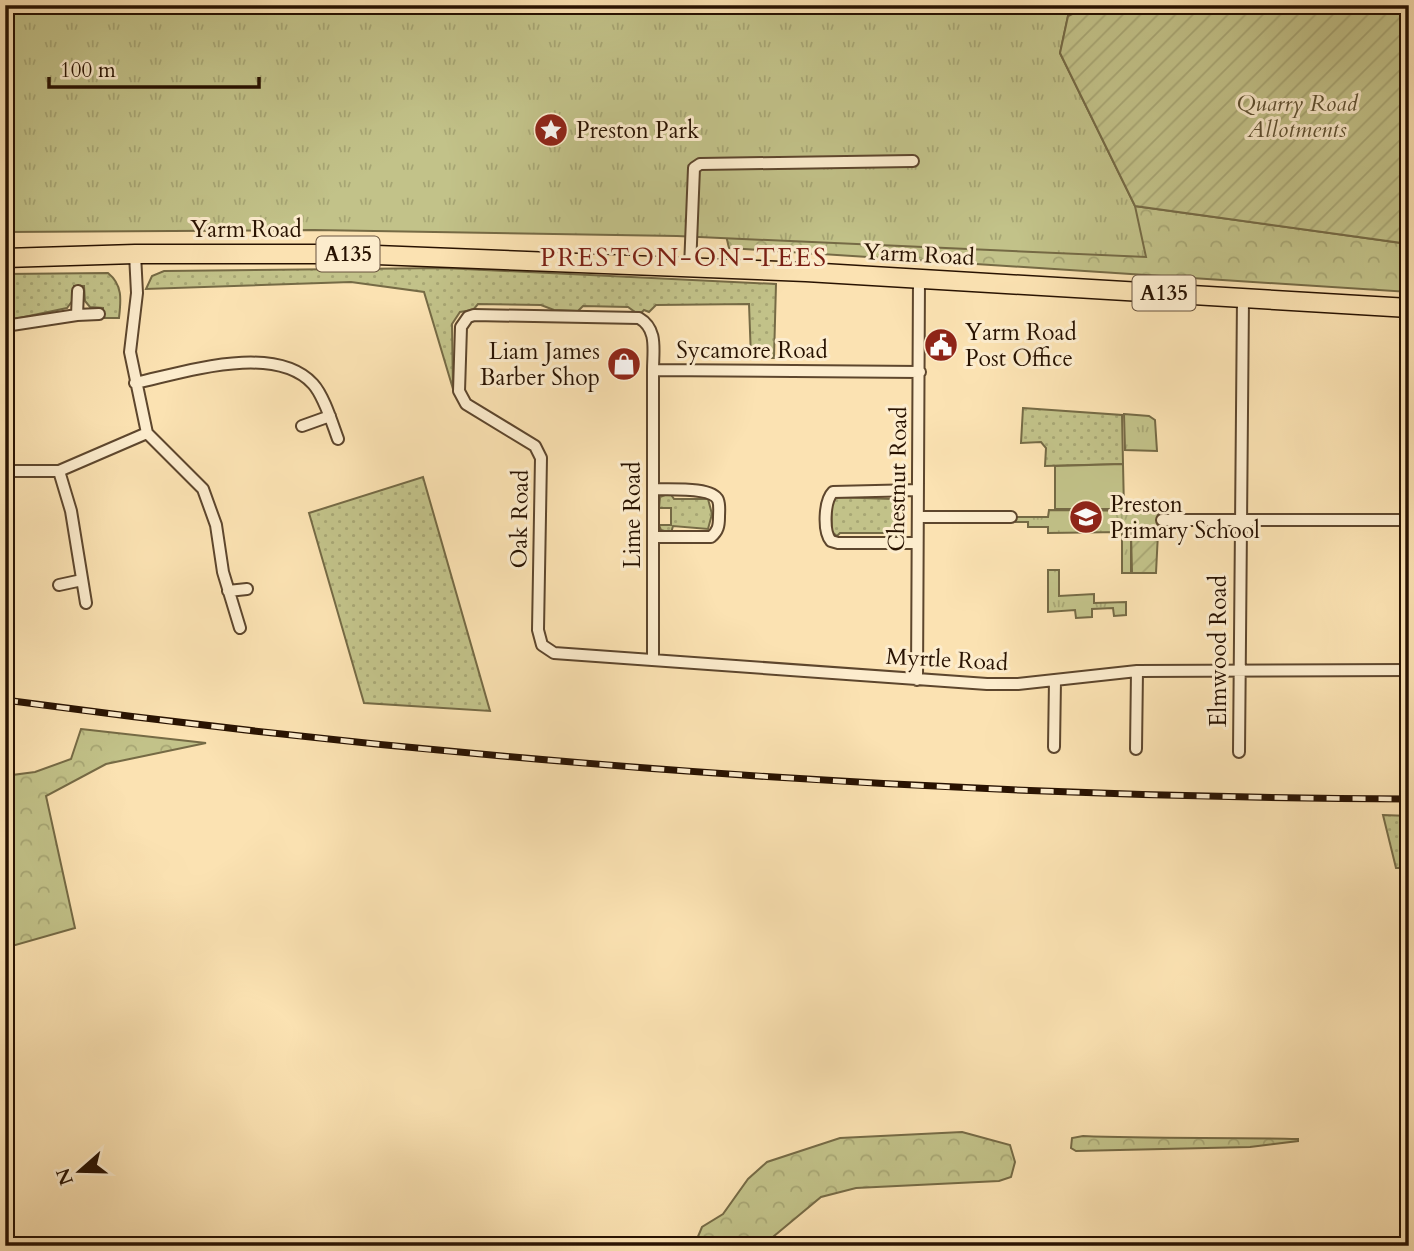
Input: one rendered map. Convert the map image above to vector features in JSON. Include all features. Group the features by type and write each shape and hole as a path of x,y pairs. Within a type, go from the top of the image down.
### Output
{"main road":[{"name":"Yarm Road","path":"5,258 135,254 351,254 806,272 1409,308"}],"street":[{"path":"690,268 694,168 700,164 913,161"},
{"path":"135,254 137,293 130,352 147,433 203,489 216,525 228,591 240,628"},
{"name":"Chestnut Road","path":"917,680 919,279"},
{"path":"77,315 79,291"},
{"name":"Elmwood Road","path":"1239,752 1243,298"},
{"path":"5,326 99,314"},
{"name":"Sycamore Road","path":"463,322 474,315 639,318 650,326 652,332 653,370 920,372"},
{"name":"Oak Road","path":"463,322 460,327 461,399 535,446 541,458 538,630 542,645 554,653 653,660"},
{"path":"135,383 210,366 251,363 287,367 313,385 330,416 338,439"},
{"name":"Lime Road","path":"653,370 653,660"},
{"path":"302,426 330,416"},
{"path":"5,471 59,471 147,433"},
{"path":"59,471 71,511 86,603"},
{"path":"653,489 707,491 717,497 719,502 719,526 716,533 710,537 654,537"},
{"path":"917,543 831,541 827,532 827,501 833,492 918,490"},
{"path":"918,517 1011,517"},
{"path":"1162,520 1409,520"},
{"path":"59,585 82,580"},
{"path":"228,591 247,589"},
{"name":"Myrtle Road","path":"653,660 987,684 1018,684 1137,671 1409,670"},
{"path":"1136,749 1137,671"},
{"path":"1054,747 1055,680"}],"green space":[{"name":"Preston Park","path":"5,5 1091,5 1068,16 1060,53 1135,206 1146,257 677,236 314,230 5,232"},
{"path":"983,5 1091,5 1068,16 1135,206 1409,244 1409,292 729,248 713,181"},
{"name":"Quarry Road Allotments","path":"1091,5 1409,5 1409,244 1135,206 1060,53 1068,16"},
{"path":"444,268 776,284 774,358 751,358 749,304 656,305 649,312 644,310 641,313 628,307 583,306 578,311 554,310 541,305 478,304 473,310 460,312 452,324 453,389 424,292 351,282 146,289 152,276 164,271"},
{"path":"108,273 119,288 119,318 103,318 103,308 90,307 85,301 84,286 74,286 73,300 67,308 5,321 5,274"},
{"path":"1023,408 1122,415 1123,464 1045,466 1046,448 1041,442 1021,443"},
{"path":"1124,414 1149,416 1155,420 1157,451 1125,450"},
{"path":"1123,464 1124,509 1055,509 1055,466"},
{"path":"423,477 490,711 364,703 309,513"},
{"path":"670,493 674,499 708,499 712,514 708,529 673,526 671,533 661,530 659,525 671,525 671,508 659,508 660,497"},
{"path":"898,495 905,498 905,535 897,538 893,533 840,533 837,536 832,532 831,503 835,497 892,499"},
{"path":"1049,510 1158,511 1157,532 1131,531 1131,573 1122,573 1122,532 1048,533 1048,527 1028,527 1028,522 1016,522 1016,517 1048,517"},
{"path":"1131,532 1158,533 1156,573 1132,573"},
{"path":"1048,570 1059,570 1059,596 1094,594 1094,603 1126,602 1126,615 1114,616 1113,608 1092,609 1092,617 1076,618 1075,610 1048,612"},
{"path":"81,729 206,743 106,764 46,796 75,928 5,948 5,776 35,772 71,759"},
{"path":"1383,815 1409,816 1409,868 1396,868"},
{"path":"962,1132 1010,1145 1015,1162 1011,1177 999,1181 856,1188 821,1197 762,1246 694,1246 702,1227 723,1214 748,1179 767,1162 840,1138"},
{"path":"1083,1136 1298,1141 1250,1147 1076,1151 1071,1148 1072,1138"}],"railway":[{"path":"5,700 355,742 706,772 1057,792 1409,799"}],"place":[{"name":"Preston Park","path":"551,130"},
{"name":"Yarm Road Post Office","path":"941,345"},
{"name":"Liam James Barber Shop","path":"624,364"},
{"name":"Preston Primary School","path":"1086,517"}],"district":[{"name":"PRESTON-ON-TEES","path":"684,257"}]}
